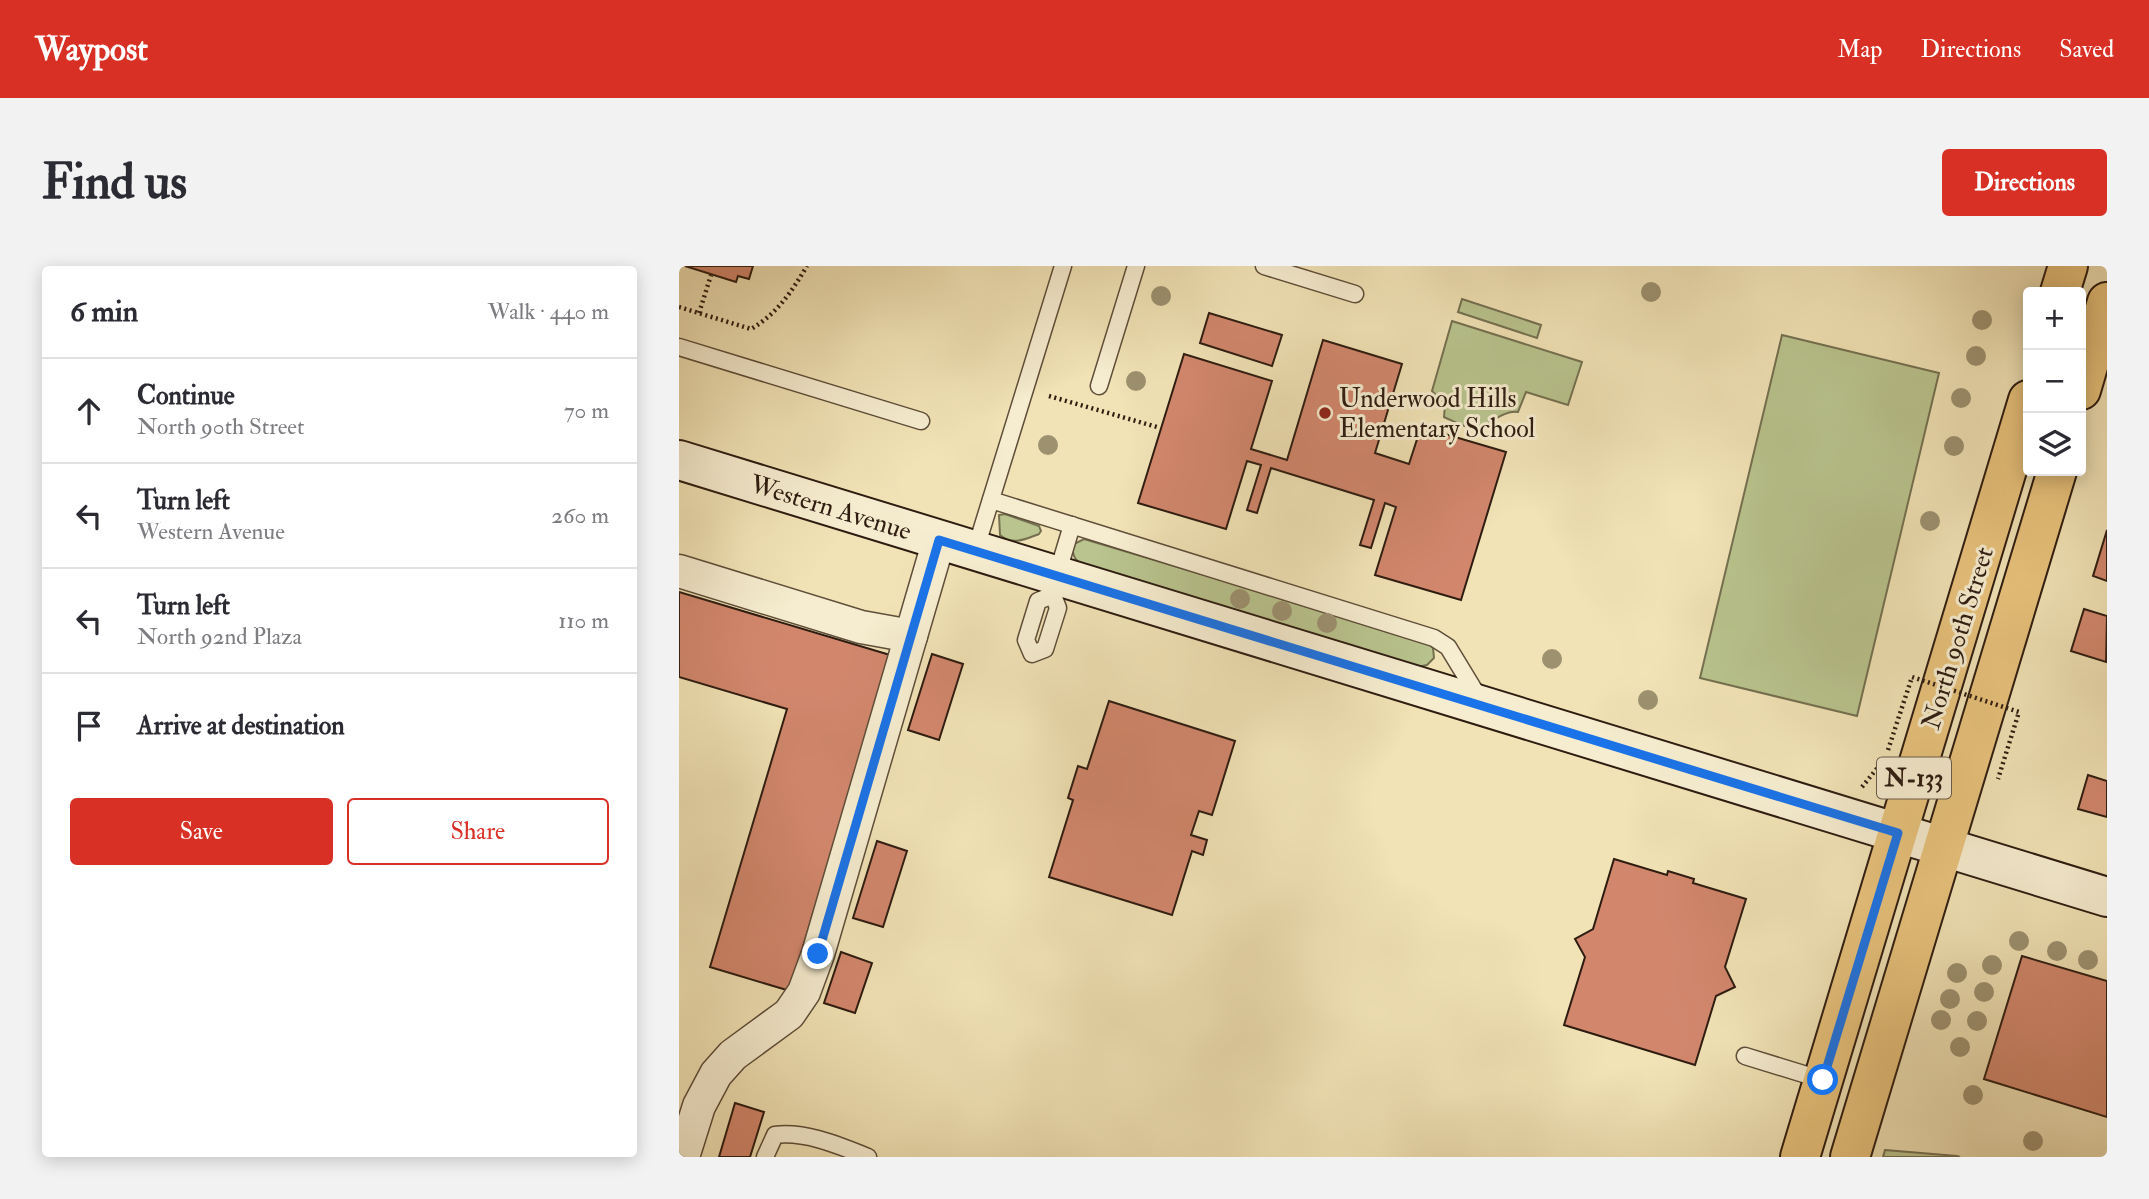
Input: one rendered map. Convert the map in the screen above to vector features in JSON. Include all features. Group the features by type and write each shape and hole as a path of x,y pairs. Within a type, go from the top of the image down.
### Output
{"main road":[{"path":"2062,287 2068,266"},
{"path":"2091,381 2107,302"},
{"name":"North 90th Street","path":"1800,1157 2024,413"},
{"name":"North 90th Street","path":"1850,1157 2055,476"}],"street":[{"name":"Western Avenue","path":"679,460 975,551 1055,586 1484,706 2107,897"},
{"path":"683,1157 699,1106 716,1074 733,1055 789,1014 804,992 818,954 939,540"},
{"path":"679,571 861,627 911,636"}],"lane":[{"path":"975,551 1063,266"},
{"path":"1099,386 1136,266"},
{"path":"1264,266 1355,294"},
{"path":"679,346 921,421"},
{"path":"991,500 1434,638 1448,647 1484,706"},
{"path":"1055,586 1072,525"},
{"path":"1745,1056 1823,1080"},
{"path":"765,1157 775,1135 783,1134 807,1137 864,1156"}],"path":[{"path":"679,307 751,329 784,302 807,266"},
{"path":"699,313 711,275"},
{"path":"1049,396 1157,427"},
{"path":"1862,787 1882,765 1912,677 2019,712 1998,779"}],"green space":[{"path":"1462,299 1541,325 1537,338 1458,312"},
{"path":"1452,321 1582,362 1568,405 1526,392 1518,412 1507,413 1476,428 1444,417 1445,405 1432,391"},
{"path":"1782,335 1939,373 1857,716 1700,678"},
{"path":"1005,514 1039,526 1041,531 1019,540 1005,538 1000,535 999,515"},
{"path":"1084,539 1428,642 1433,648 1434,658 1427,665 1417,667 1087,568 1077,561 1073,552 1074,544"},
{"path":"1885,1150 1957,1156 1960,1157 1883,1157"}],"building":[{"path":"685,266 753,266 749,279 738,276 736,282"},
{"path":"1209,313 1282,335 1272,366 1200,343"},
{"path":"1323,340 1402,364 1375,453 1409,464 1421,427 1506,452 1461,600 1375,575 1396,507 1385,503 1371,548 1360,545 1374,500 1271,468 1257,513 1247,510 1261,465 1247,461 1226,529 1138,503 1184,354 1272,381 1251,449 1287,460"},
{"path":"2107,530 2107,581 2093,576"},
{"path":"679,592 890,655 790,991 710,967 787,709 679,677"},
{"path":"2084,609 2107,616 2106,662 2071,651"},
{"path":"932,654 963,664 939,740 908,730"},
{"path":"1109,701 1235,741 1212,815 1199,811 1191,835 1207,840 1203,855 1192,851 1172,915 1049,877 1073,800 1068,798 1078,766 1087,769"},
{"path":"2088,775 2107,781 2107,817 2078,809"},
{"path":"877,841 907,851 883,927 853,918"},
{"path":"1614,859 1667,875 1668,871 1694,879 1693,883 1746,899 1725,967 1735,987 1716,996 1695,1065 1564,1025 1585,957 1575,939 1593,929"},
{"path":"841,952 872,963 855,1013 824,1003"},
{"path":"2022,956 2107,981 2107,1117 1984,1079"},
{"path":"735,1103 764,1112 750,1157 719,1157"}],"place":[{"name":"Underwood Hills Elementary School","path":"1325,413"}],"route":[{"path":"818,954 939,540 1898,833 1823,1080"}]}
